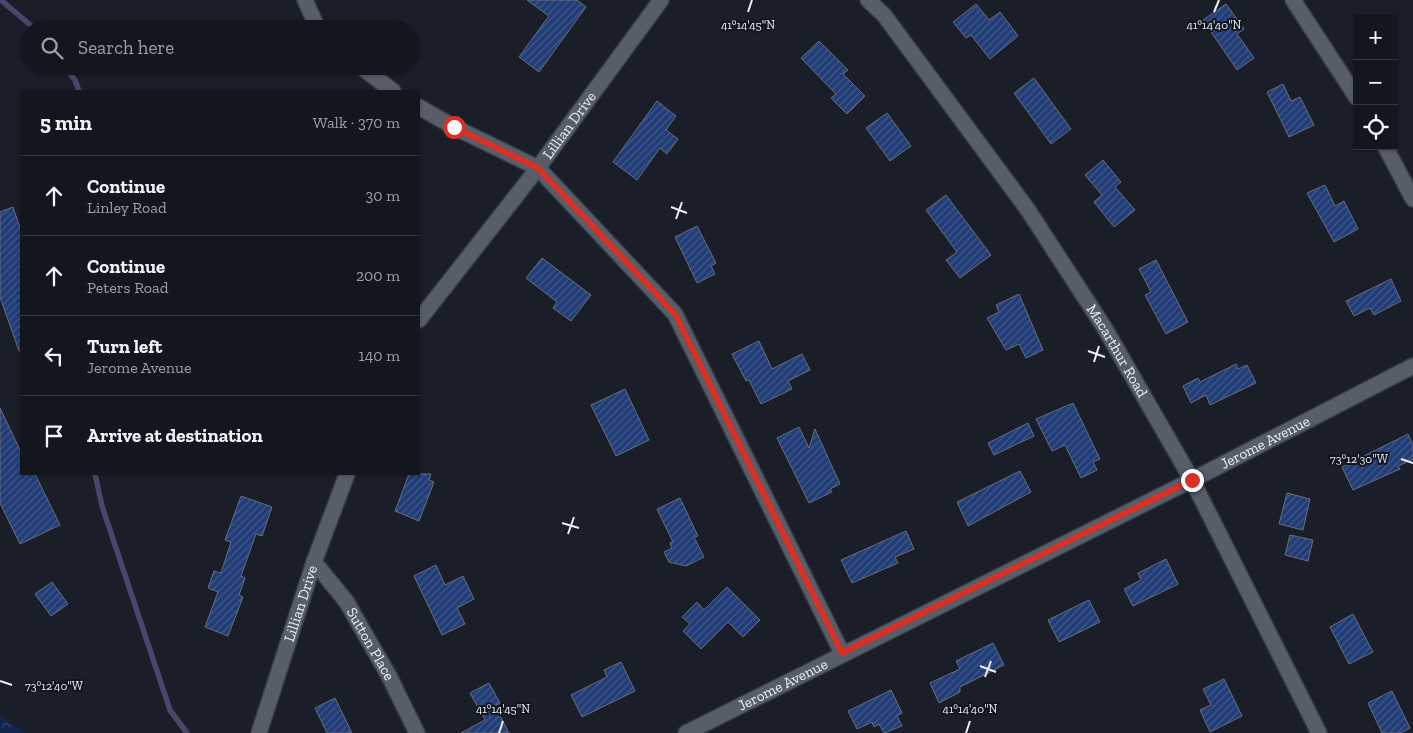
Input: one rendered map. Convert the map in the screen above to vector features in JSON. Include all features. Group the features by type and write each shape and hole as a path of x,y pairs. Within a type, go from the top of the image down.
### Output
{"street":[{"path":"305,0 314,20"},
{"name":"Lillian Drive","path":"420,319 538,168 661,0"},
{"name":"Macarthur Road","path":"868,0 884,15 1028,210 1104,327 1192,480 1319,733"},
{"path":"1293,0 1353,92"},
{"path":"372,75 392,90"},
{"path":"420,108 454,127 538,168 675,314 842,653"},
{"path":"1387,150 1413,199"},
{"name":"Jerome Avenue","path":"686,733 842,653 1192,480 1413,366"},
{"name":"Lillian Drive","path":"259,733 314,562 347,475"},
{"name":"Sutton Place","path":"314,562 346,601 390,676 417,733"}],"green space":[{"path":"0,716 26,733 0,733"}],"building":[{"path":"527,0 577,0 586,7 539,72 519,57 549,16"},
{"path":"976,4 989,20 1000,12 1018,36 990,59 971,35 966,38 953,22"},
{"path":"1226,4 1244,29 1237,34 1254,58 1237,70 1203,20"},
{"path":"819,41 848,70 843,74 865,96 847,114 831,98 836,94 801,58"},
{"path":"1034,78 1071,129 1051,144 1014,93"},
{"path":"1283,84 1291,101 1300,97 1314,125 1289,137 1267,92"},
{"path":"657,101 676,116 666,130 678,139 667,154 660,148 637,180 613,162"},
{"path":"887,113 911,146 890,161 866,128"},
{"path":"1103,160 1121,182 1115,187 1135,210 1114,227 1094,202 1102,195 1085,175"},
{"path":"1325,185 1335,206 1344,201 1358,229 1334,242 1307,193"},
{"path":"946,195 991,255 960,278 946,260 957,252 926,210"},
{"path":"13,207 20,228 20,351 0,297 0,212"},
{"path":"697,226 716,263 711,266 715,274 697,283 675,237"},
{"path":"542,258 591,295 571,321 553,308 557,302 526,278"},
{"path":"1156,260 1188,322 1166,334 1145,295 1151,292 1139,269"},
{"path":"1391,279 1401,301 1374,315 1370,308 1354,316 1346,301"},
{"path":"1019,294 1043,350 1026,358 1019,344 1006,350 987,318 999,312 996,305"},
{"path":"759,341 772,369 802,354 810,370 788,381 792,389 761,404 749,380 746,381 732,354"},
{"path":"1236,364 1238,369 1247,365 1256,383 1210,405 1206,395 1191,403 1183,386 1198,378 1200,382"},
{"path":"625,389 649,440 616,456 591,405"},
{"path":"1073,403 1100,459 1093,462 1097,470 1081,478 1065,445 1052,451 1036,419"},
{"path":"0,408 20,450 20,475 35,475 60,525 20,544 0,503"},
{"path":"1028,423 1034,436 994,455 988,443"},
{"path":"799,427 809,448 815,429 840,484 830,489 832,492 809,503 777,438"},
{"path":"1408,434 1413,445 1413,459 1398,466 1400,469 1353,490 1342,467"},
{"path":"1020,471 1031,492 968,526 957,502"},
{"path":"431,474 429,480 434,482 419,521 395,511 409,475"},
{"path":"1287,493 1310,499 1303,530 1279,524"},
{"path":"241,496 272,507 262,536 256,534 241,576 245,578 239,595 243,597 228,636 205,627 218,592 208,588 214,571 221,573 231,542 225,540"},
{"path":"680,498 698,536 694,537 704,557 686,566 669,562 664,552 672,548 670,543 673,542 657,509"},
{"path":"906,531 914,549 895,557 898,563 852,583 841,560"},
{"path":"1290,535 1313,540 1308,561 1285,555"},
{"path":"1166,559 1178,584 1133,606 1124,589 1141,580 1138,573"},
{"path":"436,565 445,585 463,576 474,599 457,608 465,624 442,635 414,576"},
{"path":"52,582 68,604 51,616 35,594"},
{"path":"727,587 760,620 743,637 728,622 701,649 683,631 690,624 682,617 697,602 704,610"},
{"path":"1089,600 1100,622 1059,642 1048,620"},
{"path":"1353,614 1373,652 1349,664 1330,627"},
{"path":"993,643 1004,665 960,687 960,692 939,703 930,683 960,669 956,661"},
{"path":"621,662 635,691 582,717 571,695 607,677 604,670"},
{"path":"1224,679 1242,716 1210,732 1200,710 1211,705 1203,689"},
{"path":"489,683 500,703 495,706 509,733 461,733 485,720 470,693"},
{"path":"891,690 902,713 897,716 902,726 884,733 879,724 874,727 872,722 857,729 848,711"},
{"path":"1392,691 1410,728 1401,733 1382,733 1368,703"},
{"path":"335,698 352,733 327,733 315,708"}],"waterway":[{"path":"1,0 24,20"},
{"path":"71,75 79,90"},
{"path":"95,475 102,506 170,710 187,733"}],"route":[{"path":"454,127 538,168 675,314 842,653 1192,480"}]}
